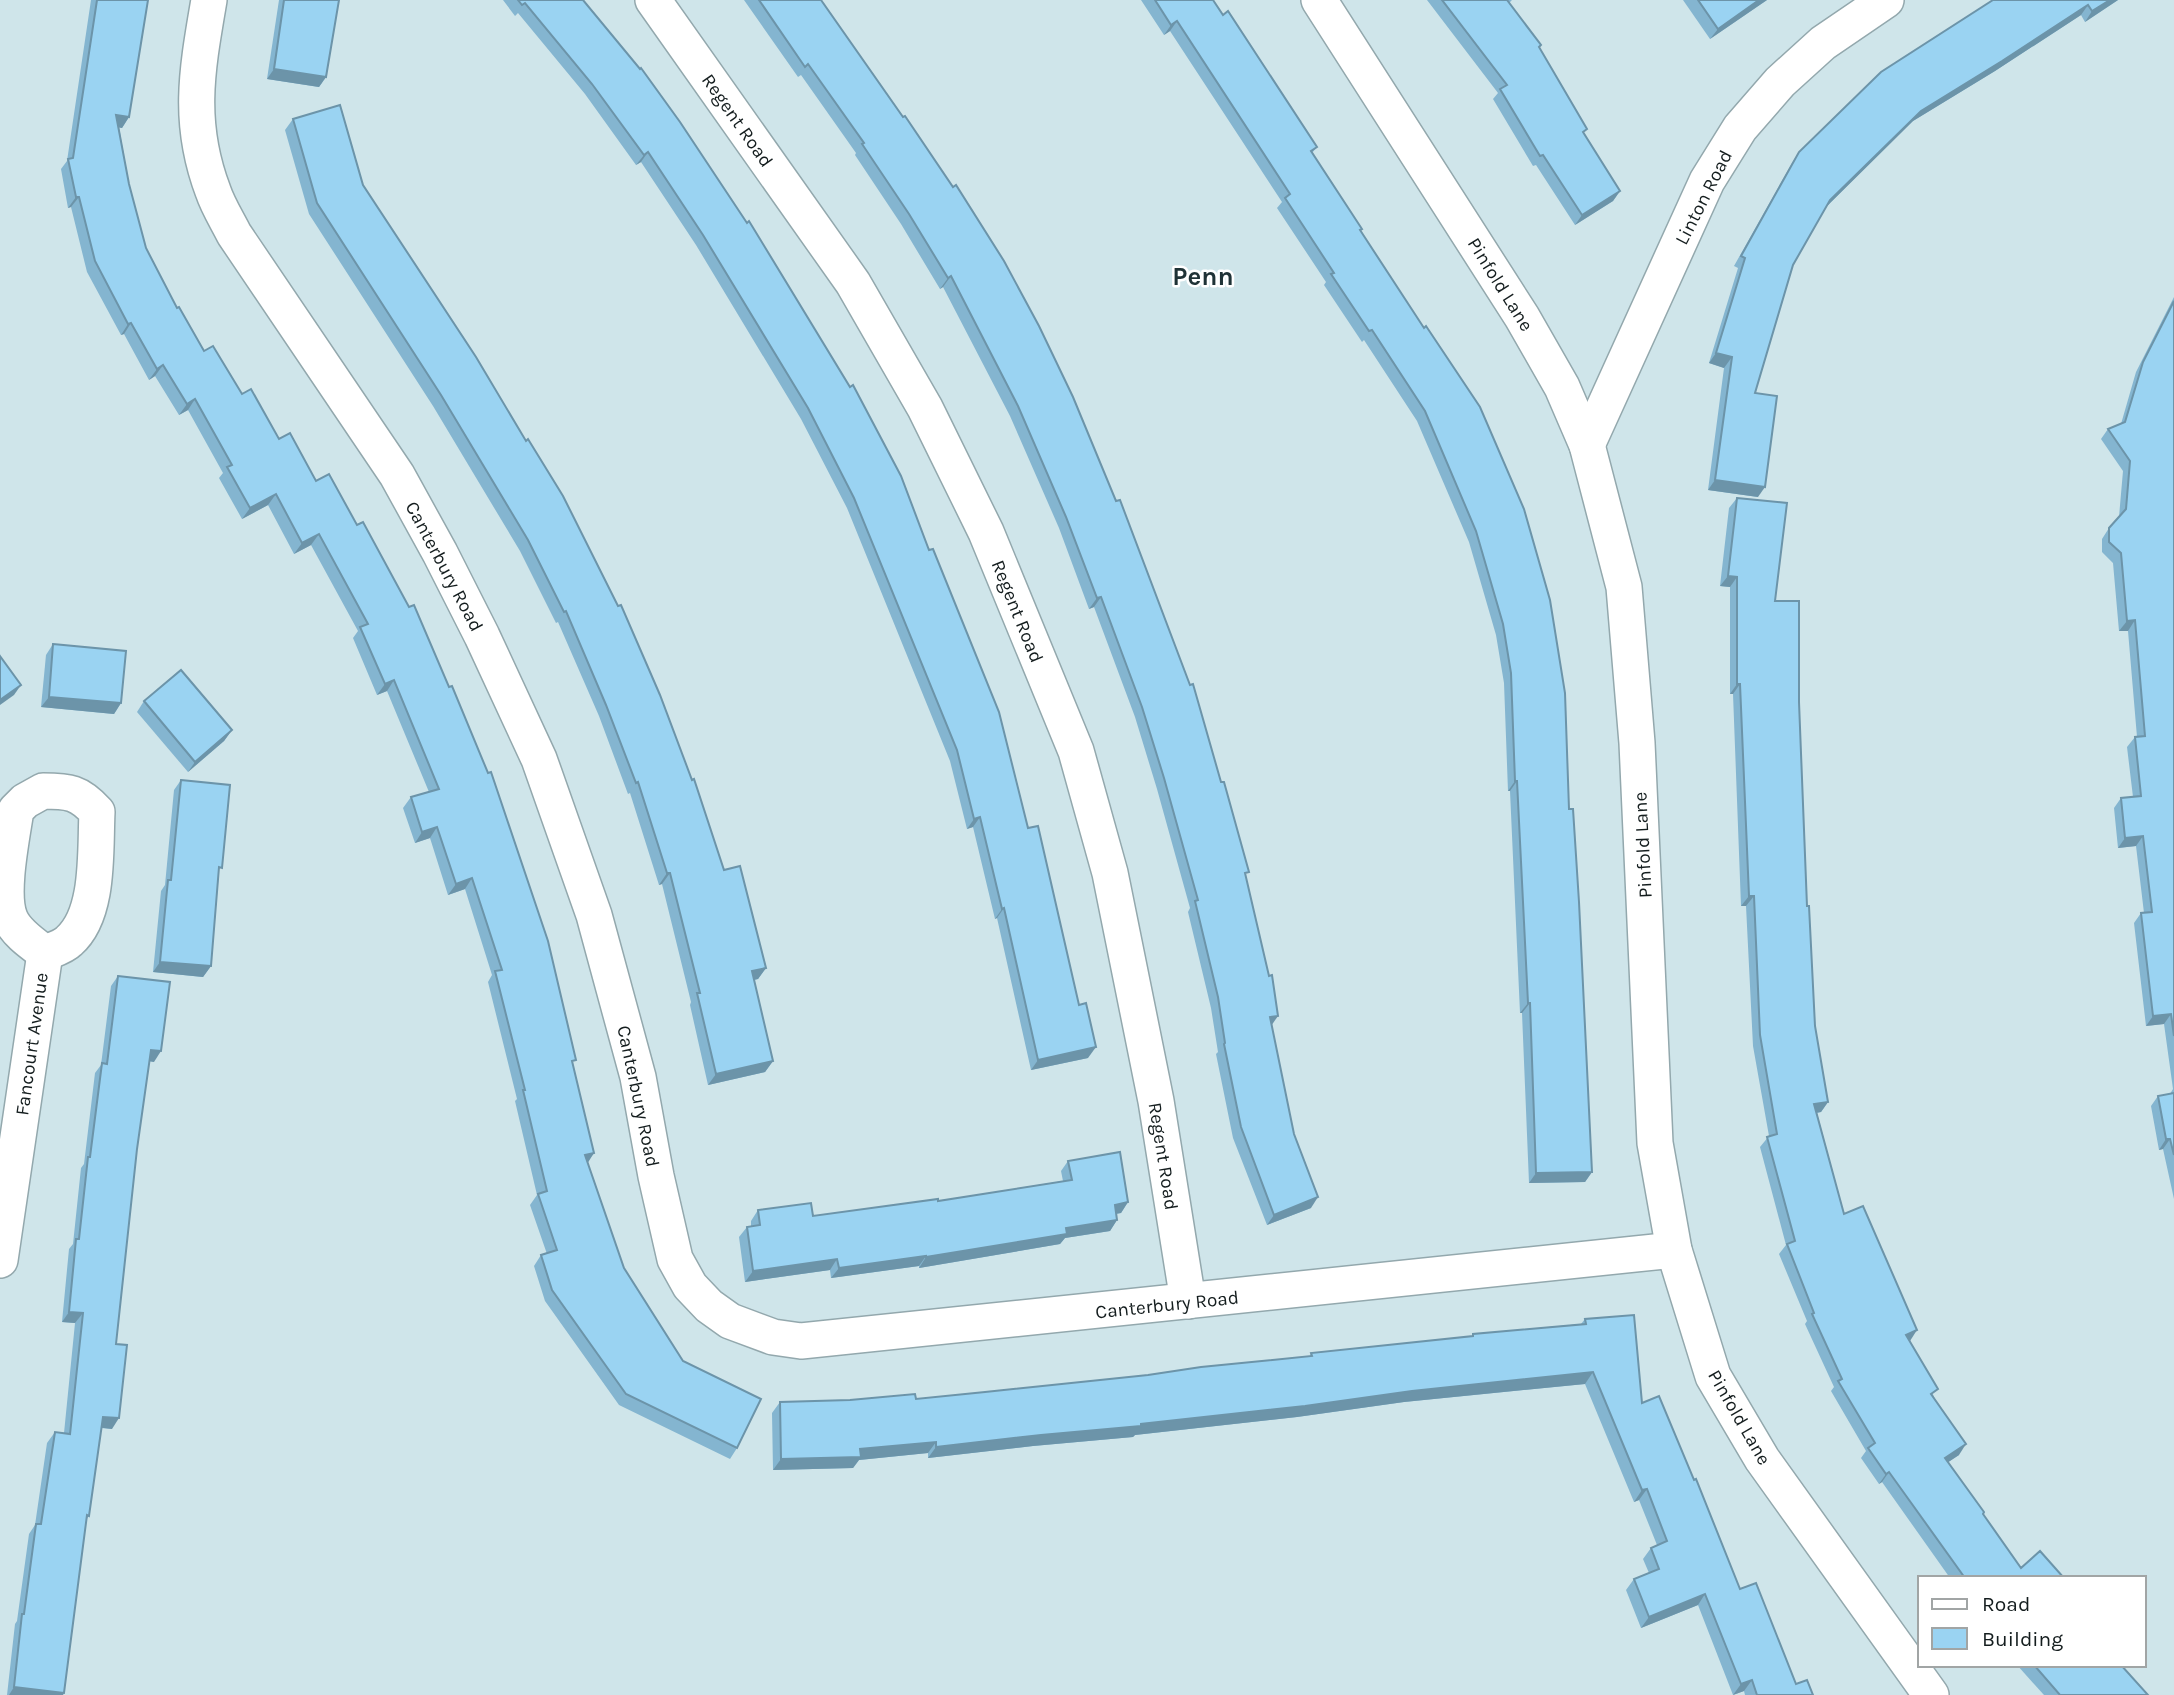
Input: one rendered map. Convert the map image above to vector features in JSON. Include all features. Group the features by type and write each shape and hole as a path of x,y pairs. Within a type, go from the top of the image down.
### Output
{"street":[{"name":"Canterbury Road","path":"209,0 197,67 195,107 199,146 213,193 234,234 397,475 482,636 539,759 594,915 638,1077 675,1259 690,1286 709,1306 730,1321 773,1337 801,1340 1674,1250"},
{"name":"Regent Road","path":"653,0 853,283 925,408 986,532 1076,751 1111,873 1156,1101 1188,1301"},
{"name":"Pinfold Lane","path":"1319,0 1522,317 1562,387 1587,444 1624,587 1637,743 1655,1143 1674,1250 1713,1376 1762,1459 1931,1695"},
{"name":"Linton Road","path":"1587,444 1707,181 1740,128 1780,82 1823,43 1886,0"},
{"name":"Fancourt Avenue","path":"0,1260 45,953"}],"building":[{"path":"97,0 148,0 129,117 116,115 129,184 146,248 177,308 179,307 204,351 213,346 242,394 251,389 279,439 290,433 316,481 329,474 357,525 363,522 409,607 414,605 449,687 452,686 488,773 491,772 548,941 576,1060 572,1061 594,1153 585,1155 624,1268 683,1361 761,1399 737,1448 626,1394 552,1290 541,1255 557,1250 538,1194 547,1191 495,971 502,970 472,878 456,884 437,827 422,832 411,797 439,789 394,680 385,684 360,627 368,624 319,534 302,543 276,494 250,508 227,467 232,465 195,399 187,404 163,365 157,369 131,323 128,324 95,261 68,159 73,158"},
{"path":"284,0 339,0 326,77 274,69"},
{"path":"518,0 583,0 641,68 680,122 747,223 749,221 850,387 853,385 901,476 929,550 933,549 999,712 1028,828 1038,826 1079,1005 1086,1003 1096,1047 1038,1060 1004,908 1002,909 980,817 974,819 957,750 854,498 808,408 703,235 648,152 644,155 592,84 525,3 522,5"},
{"path":"759,0 821,0 953,187 956,185 1004,261 1073,397 1116,501 1120,500 1190,685 1193,684 1221,782 1224,782 1249,872 1245,873 1269,976 1272,975 1278,1016 1270,1017 1294,1134 1318,1197 1274,1215 1241,1127 1224,1044 1218,997 1195,901 1198,900 1142,707 1101,597 1097,598 1066,517 1018,406 951,276 948,278 862,144 864,143 808,64 805,67"},
{"path":"1155,0 1213,0 1223,15 1228,11 1317,147 1311,151 1362,229 1360,230 1480,407 1524,509 1550,600 1565,693 1569,809 1573,809 1579,902 1592,1172 1536,1173 1530,1003 1515,781 1511,673 1503,624 1476,531 1425,411 1372,330 1369,331 1331,274 1334,273 1285,198 1290,194 1177,21 1171,25"},
{"path":"1442,0 1507,0 1541,45 1539,47 1587,129 1583,132 1620,191 1582,215 1543,155 1540,156 1500,89 1507,85"},
{"path":"1698,0 1759,0 1718,29"},
{"path":"1993,0 2110,0 2092,11 2088,5 1921,111 1830,200 1793,265 1755,393 1777,396 1765,487 1715,480 1732,357 1716,353 1745,258 1741,256 1799,152 1881,72"},
{"path":"340,105 363,185 563,496 618,606 621,605 660,695 692,780 694,779 724,870 740,866 766,968 752,971 773,1061 716,1074 697,993 700,993 670,873 667,873 638,782 636,783 566,611 564,612 528,540 441,395 317,203 293,119"},
{"path":"2174,301 2174,1036 2171,1014 2153,1016 2141,913 2152,912 2143,836 2125,838 2121,798 2141,796 2135,737 2145,736 2135,620 2127,621 2121,553 2109,542 2109,528 2126,509 2130,461 2108,429 2125,422 2143,362"},
{"path":"1737,498 1787,503 1775,601 1799,601 1799,702 1807,906 1815,1026 1828,1102 1814,1104 1844,1214 1863,1206 1917,1330 1906,1335 1938,1389 1931,1394 1966,1444 1945,1458 2021,1568 2040,1551 2062,1576 1964,1576 1889,1472 1886,1474 1868,1448 1875,1443 1838,1381 1842,1379 1812,1314 1814,1313 1787,1244 1795,1241 1767,1137 1777,1134 1760,1035 1754,896 1749,896 1740,684 1737,684 1737,577 1728,576"},
{"path":"53,644 126,651 121,703 49,697"},
{"path":"0,656 21,685 0,700"},
{"path":"181,670 232,730 195,762 144,701"},
{"path":"181,780 230,785 222,868 219,867 211,966 160,962"},
{"path":"118,976 170,982 161,1051 151,1050 137,1149 116,1344 127,1345 119,1418 103,1417 89,1516 87,1515 64,1693 14,1687 36,1524 41,1524 55,1432 70,1434 83,1313 69,1312 76,1239 79,1239 102,1063 107,1064"},
{"path":"2174,1093 2174,1155 2170,1139 2166,1139 2158,1096"},
{"path":"1120,1152 1128,1202 1115,1205 1117,1220 1066,1228 1067,1234 926,1257 839,1268 837,1259 753,1271 747,1227 760,1225 758,1210 811,1203 813,1216 938,1201 1072,1180 1068,1161"},
{"path":"1634,1315 1642,1403 1659,1396 1740,1589 1756,1583 1796,1684 1807,1680 1813,1695 1757,1695 1752,1680 1741,1684 1705,1594 1649,1617 1634,1579 1659,1569 1651,1548 1667,1541 1647,1489 1642,1490 1593,1372 1412,1391 1141,1426 936,1447 936,1442 860,1449 861,1457 781,1459 780,1402 850,1400 915,1394 916,1399 985,1392 1312,1356 1311,1353 1473,1334 1586,1324 1585,1319"},
{"path":"2036,1667 2123,1667 2148,1695 2060,1695"}],"district":[{"name":"Penn","path":"1203,276"}]}
